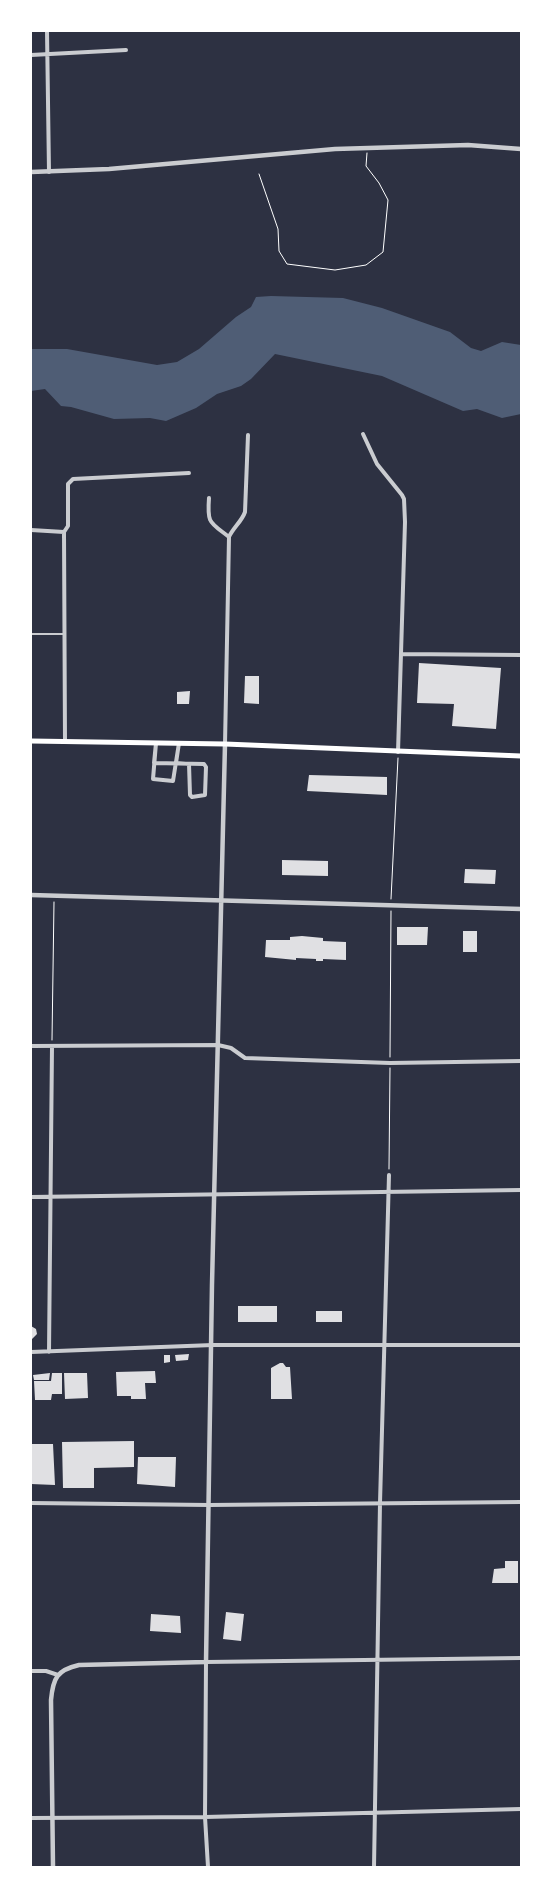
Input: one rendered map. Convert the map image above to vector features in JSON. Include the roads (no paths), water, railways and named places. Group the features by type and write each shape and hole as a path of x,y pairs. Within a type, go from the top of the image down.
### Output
{"main road":[{"path":"31,741 225,744 521,756"}],"street":[{"path":"47,31 50,172"},
{"path":"31,55 126,50"},
{"path":"31,172 109,169 335,149 468,145 521,149"},
{"path":"208,1867 205,1817 206,1662 214,1194 229,537 245,512 248,434"},
{"path":"363,434 377,464 384,475 396,486 404,499 406,522 398,752"},
{"path":"64,742 64,532 68,526 68,484 73,479 189,473"},
{"path":"208,498 208,516 211,522 229,537"},
{"path":"31,530 64,532"},
{"path":"401,654 521,655"},
{"path":"156,743 152,779 173,781 179,743"},
{"path":"154,763 204,764 206,767 205,795 196,797 190,795 189,764"},
{"path":"31,895 521,909"},
{"path":"31,1046 218,1045 231,1048 245,1058 390,1063 521,1061"},
{"path":"49,1352 52,1046"},
{"path":"374,1867 380,1503 389,1175"},
{"path":"31,1197 521,1190"},
{"path":"31,1352 212,1345 521,1345"},
{"path":"31,1504 209,1505 521,1502"},
{"path":"53,1867 51,1700 52,1689 58,1675 63,1671 79,1665 521,1658"},
{"path":"31,1670 46,1671 58,1675"},
{"path":"31,1818 205,1817 521,1809"}],"lane":[{"path":"31,634 64,634"}],"water":[{"path":"256,297 343,298 382,308 450,332 471,348 481,351 502,342 521,345 521,414 502,418 477,409 463,411 382,376 275,354 251,379 241,386 217,394 196,408 166,421 150,418 114,419 61,406 45,389 31,391 31,349 67,349 157,365 177,362 199,349 236,317 251,307"}]}
